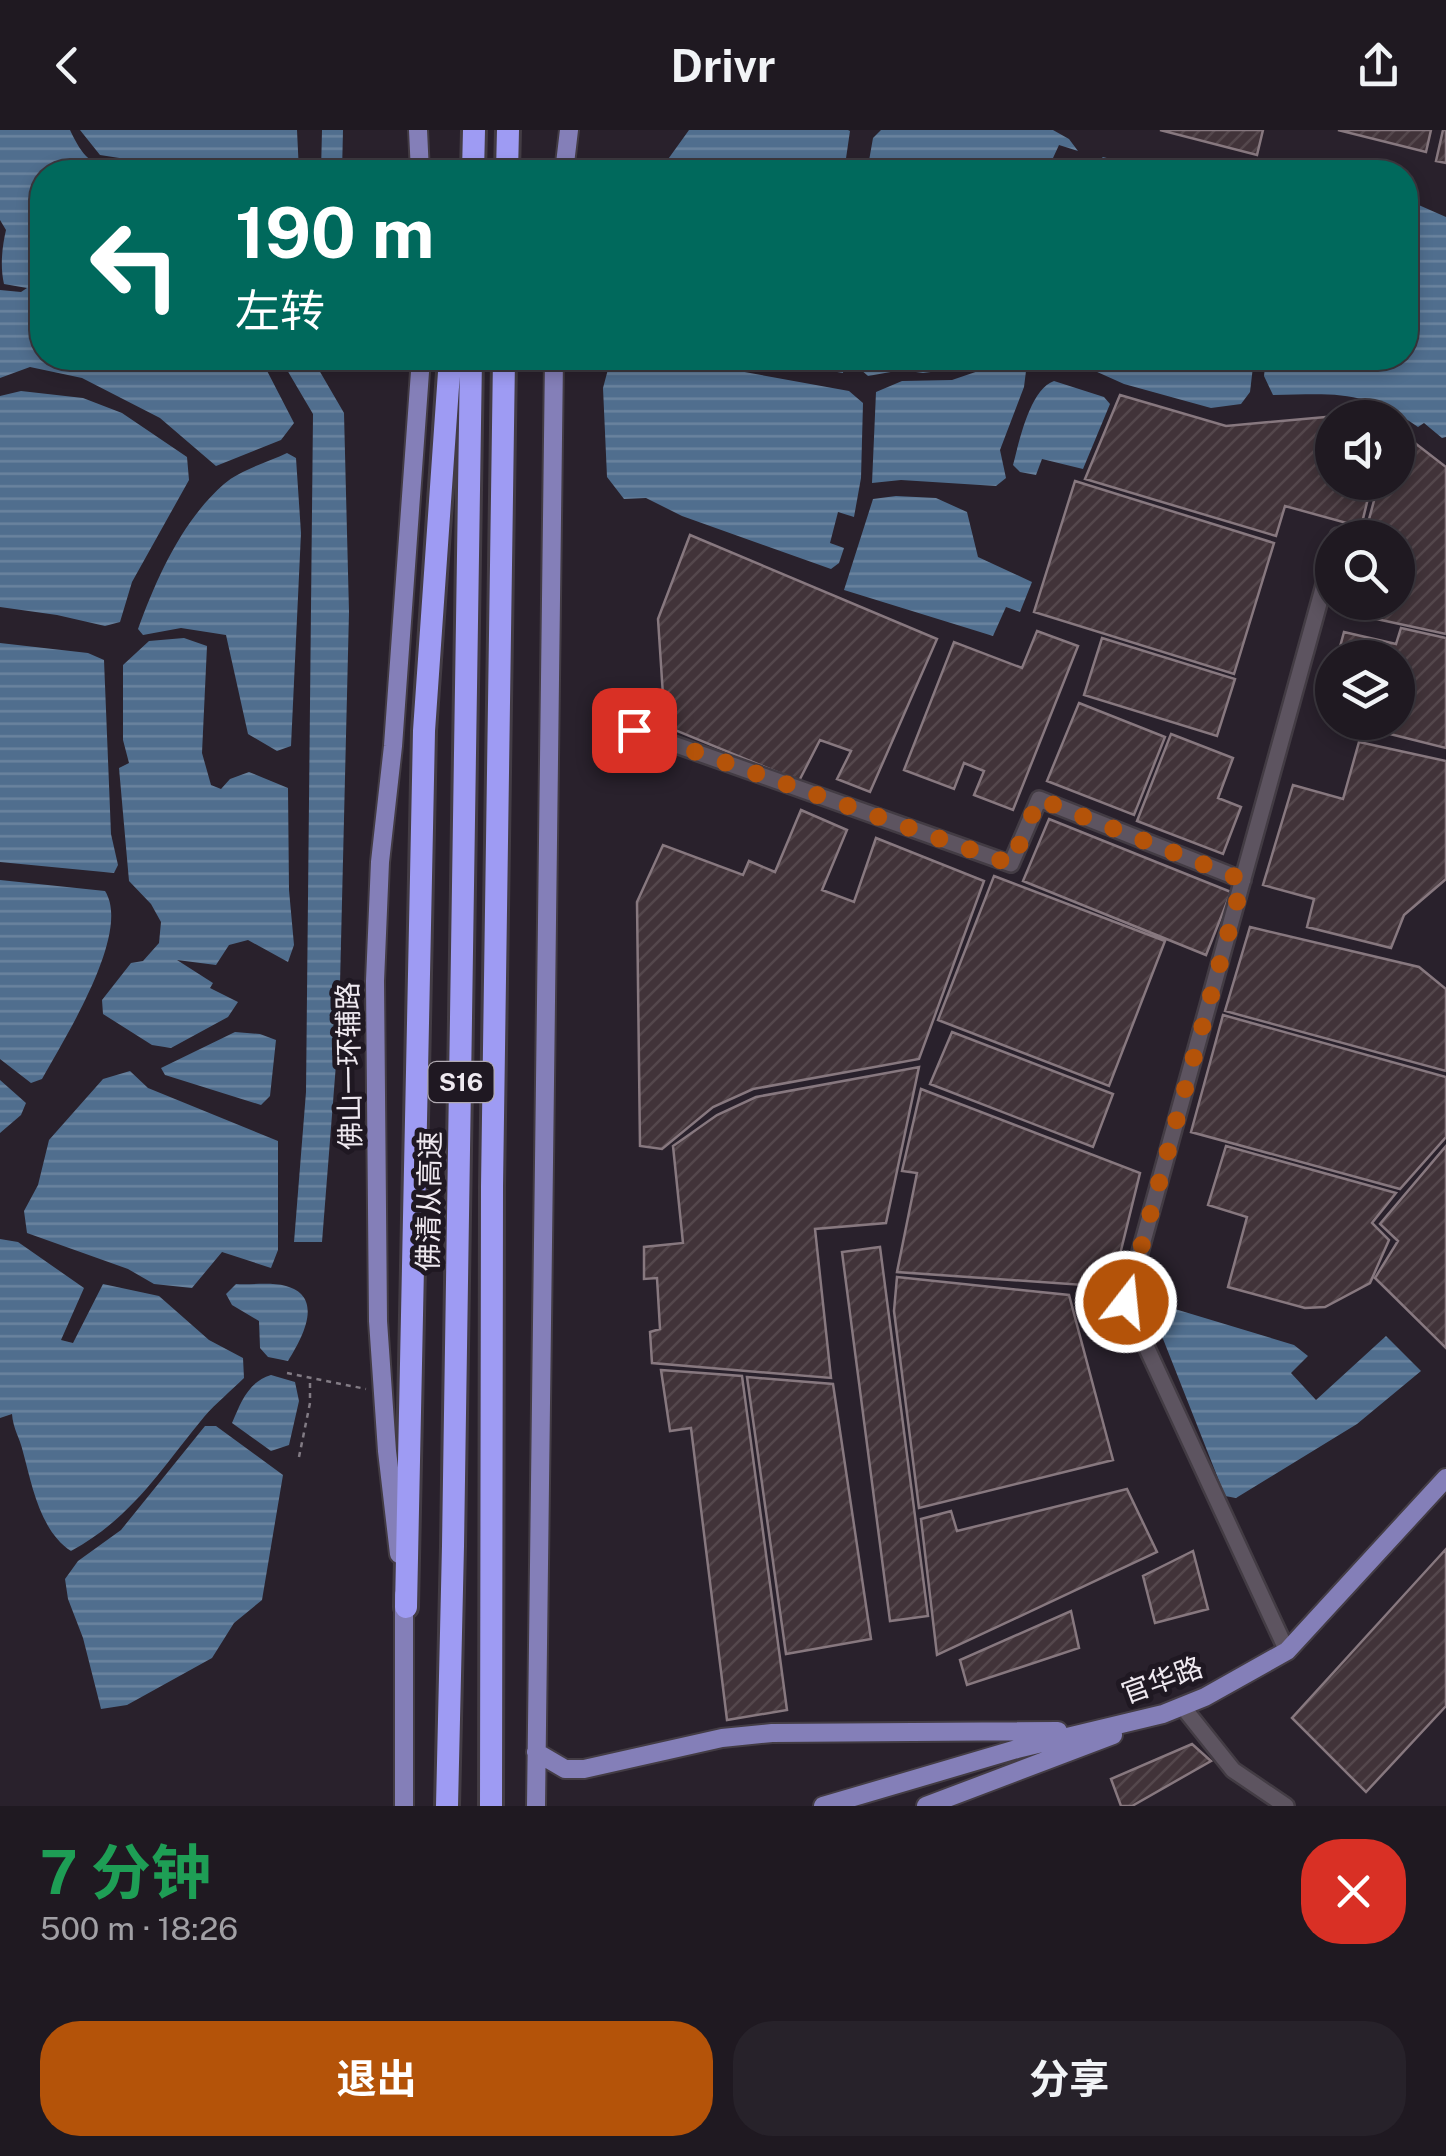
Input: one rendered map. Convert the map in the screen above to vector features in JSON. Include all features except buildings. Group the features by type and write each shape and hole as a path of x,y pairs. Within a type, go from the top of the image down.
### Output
{"highway":[{"path":"472,160 474,130"},
{"path":"508,130 508,160"},
{"path":"406,1607 424,731 449,370"},
{"name":"佛清从高速","path":"446,1806 456,1406 470,370"},
{"name":"S16","path":"491,1806 492,1167 504,370"}],"main road":[{"path":"418,130 419,160"},
{"path":"557,130 559,160"},
{"path":"563,160 569,130"},
{"name":"佛山一环辅路","path":"404,1806 406,1607 378,1321 375,981 380,862 393,746 420,370"},
{"path":"536,1806 554,370"},
{"name":"官华路","path":"823,1806 1182,1706 1287,1650 1446,1478"},
{"path":"926,1806 1075,1752 1163,1714"},
{"path":"536,1752 565,1769 584,1769 705,1741 772,1733 1022,1733 1104,1729"},
{"path":"392,1806 404,1774"}],"street":[{"path":"1287,1650 1126,1302 1315,618"},
{"path":"634,730 1011,864 1039,799 1243,880"},
{"path":"1182,1706 1233,1770 1286,1806"}],"path":[{"path":"287,1373 383,1392"},
{"path":"299,1457 310,1403 310,1378"}],"water":[{"path":"0,130 70,130 92,160 30,160 30,367 0,378 0,290 21,292 27,288 4,284 6,230 0,220"},
{"path":"80,130 297,130 298,160 132,160 100,155"},
{"path":"322,130 343,130 342,160 321,160"},
{"path":"689,130 850,131 846,160 667,160"},
{"path":"881,130 1053,130 1069,139 1078,151 1059,145 1053,158 1058,160 869,160 873,138"},
{"path":"1418,205 1446,217 1446,437 1424,423 1415,425 1415,400 1273,395 1265,370 1418,370"},
{"path":"44,370 267,370 294,423 281,440 216,466 160,418 82,378"},
{"path":"287,370 319,370 344,413 349,612 339,1026 322,1242 294,1242 306,1092 313,414"},
{"path":"608,370 733,370 849,391 863,403 861,478 854,517 838,512 830,543 844,548 839,563 831,569 682,516 646,498 624,499 607,477 603,388"},
{"path":"861,370 902,370 868,376"},
{"path":"902,370 946,370 923,373"},
{"path":"981,370 1026,371 1024,387 1000,450 1006,478 996,486 901,480 872,483 876,392 902,381 952,380"},
{"path":"1093,370 1253,370 1250,392 1241,404 1211,408 1124,384"},
{"path":"1054,381 1104,397 1110,404 1083,469 1042,459 1036,475 1020,472 1013,465 1027,417 1038,394"},
{"path":"21,391 83,398 122,413 187,457 189,480 132,582 120,622 105,626 0,607 0,396"},
{"path":"287,453 296,458 301,533 291,746 277,751 248,734 226,635 181,628 143,635 138,629 172,551 209,499 238,475"},
{"path":"936,498 967,512 978,557 1032,582 1020,612 1006,607 993,636 844,590 873,499"},
{"path":"184,638 207,646 202,753 211,785 221,789 230,779 249,772 288,788 294,945 288,962 248,940 229,945 216,965 177,960 213,983 210,988 238,1002 228,1017 171,1048 152,1045 103,1014 102,1000 131,963 143,961 159,943 161,922 151,904 129,881 119,768 129,763 123,740 123,665 149,641"},
{"path":"0,643 88,653 104,660 111,834 118,865 114,873 0,862"},
{"path":"0,880 105,891 111,909 110,932 92,986 42,1079 31,1083 0,1059"},
{"path":"235,1032 276,1040 270,1096 261,1105 165,1075 161,1068"},
{"path":"130,1071 148,1088 278,1141 278,1250 271,1268 222,1252 192,1288 154,1284 128,1269 27,1233 24,1211 38,1185 49,1140 103,1079"},
{"path":"0,1080 26,1103 21,1115 0,1133"},
{"path":"0,1239 18,1242 84,1288 61,1340 73,1343 103,1284 159,1296 209,1340 243,1358 244,1378 204,1417 129,1508 71,1551 45,1520 12,1414 0,1418"},
{"path":"236,1284 286,1286 305,1299 308,1309 304,1331 288,1361 268,1357 260,1348 259,1321 232,1305 226,1294"},
{"path":"1155,1303 1294,1345 1308,1356 1291,1373 1316,1400 1386,1336 1421,1371 1357,1424 1236,1498 1225,1496 1152,1311"},
{"path":"271,1375 295,1382 299,1401 289,1445 271,1451 232,1423 251,1388"},
{"path":"205,1426 216,1426 283,1475 262,1600 234,1623 212,1658 127,1705 101,1709 65,1579 78,1561 121,1530"}],"route":[{"path":"634,730 1011,864 1039,799 1243,880 1126,1302"}]}
